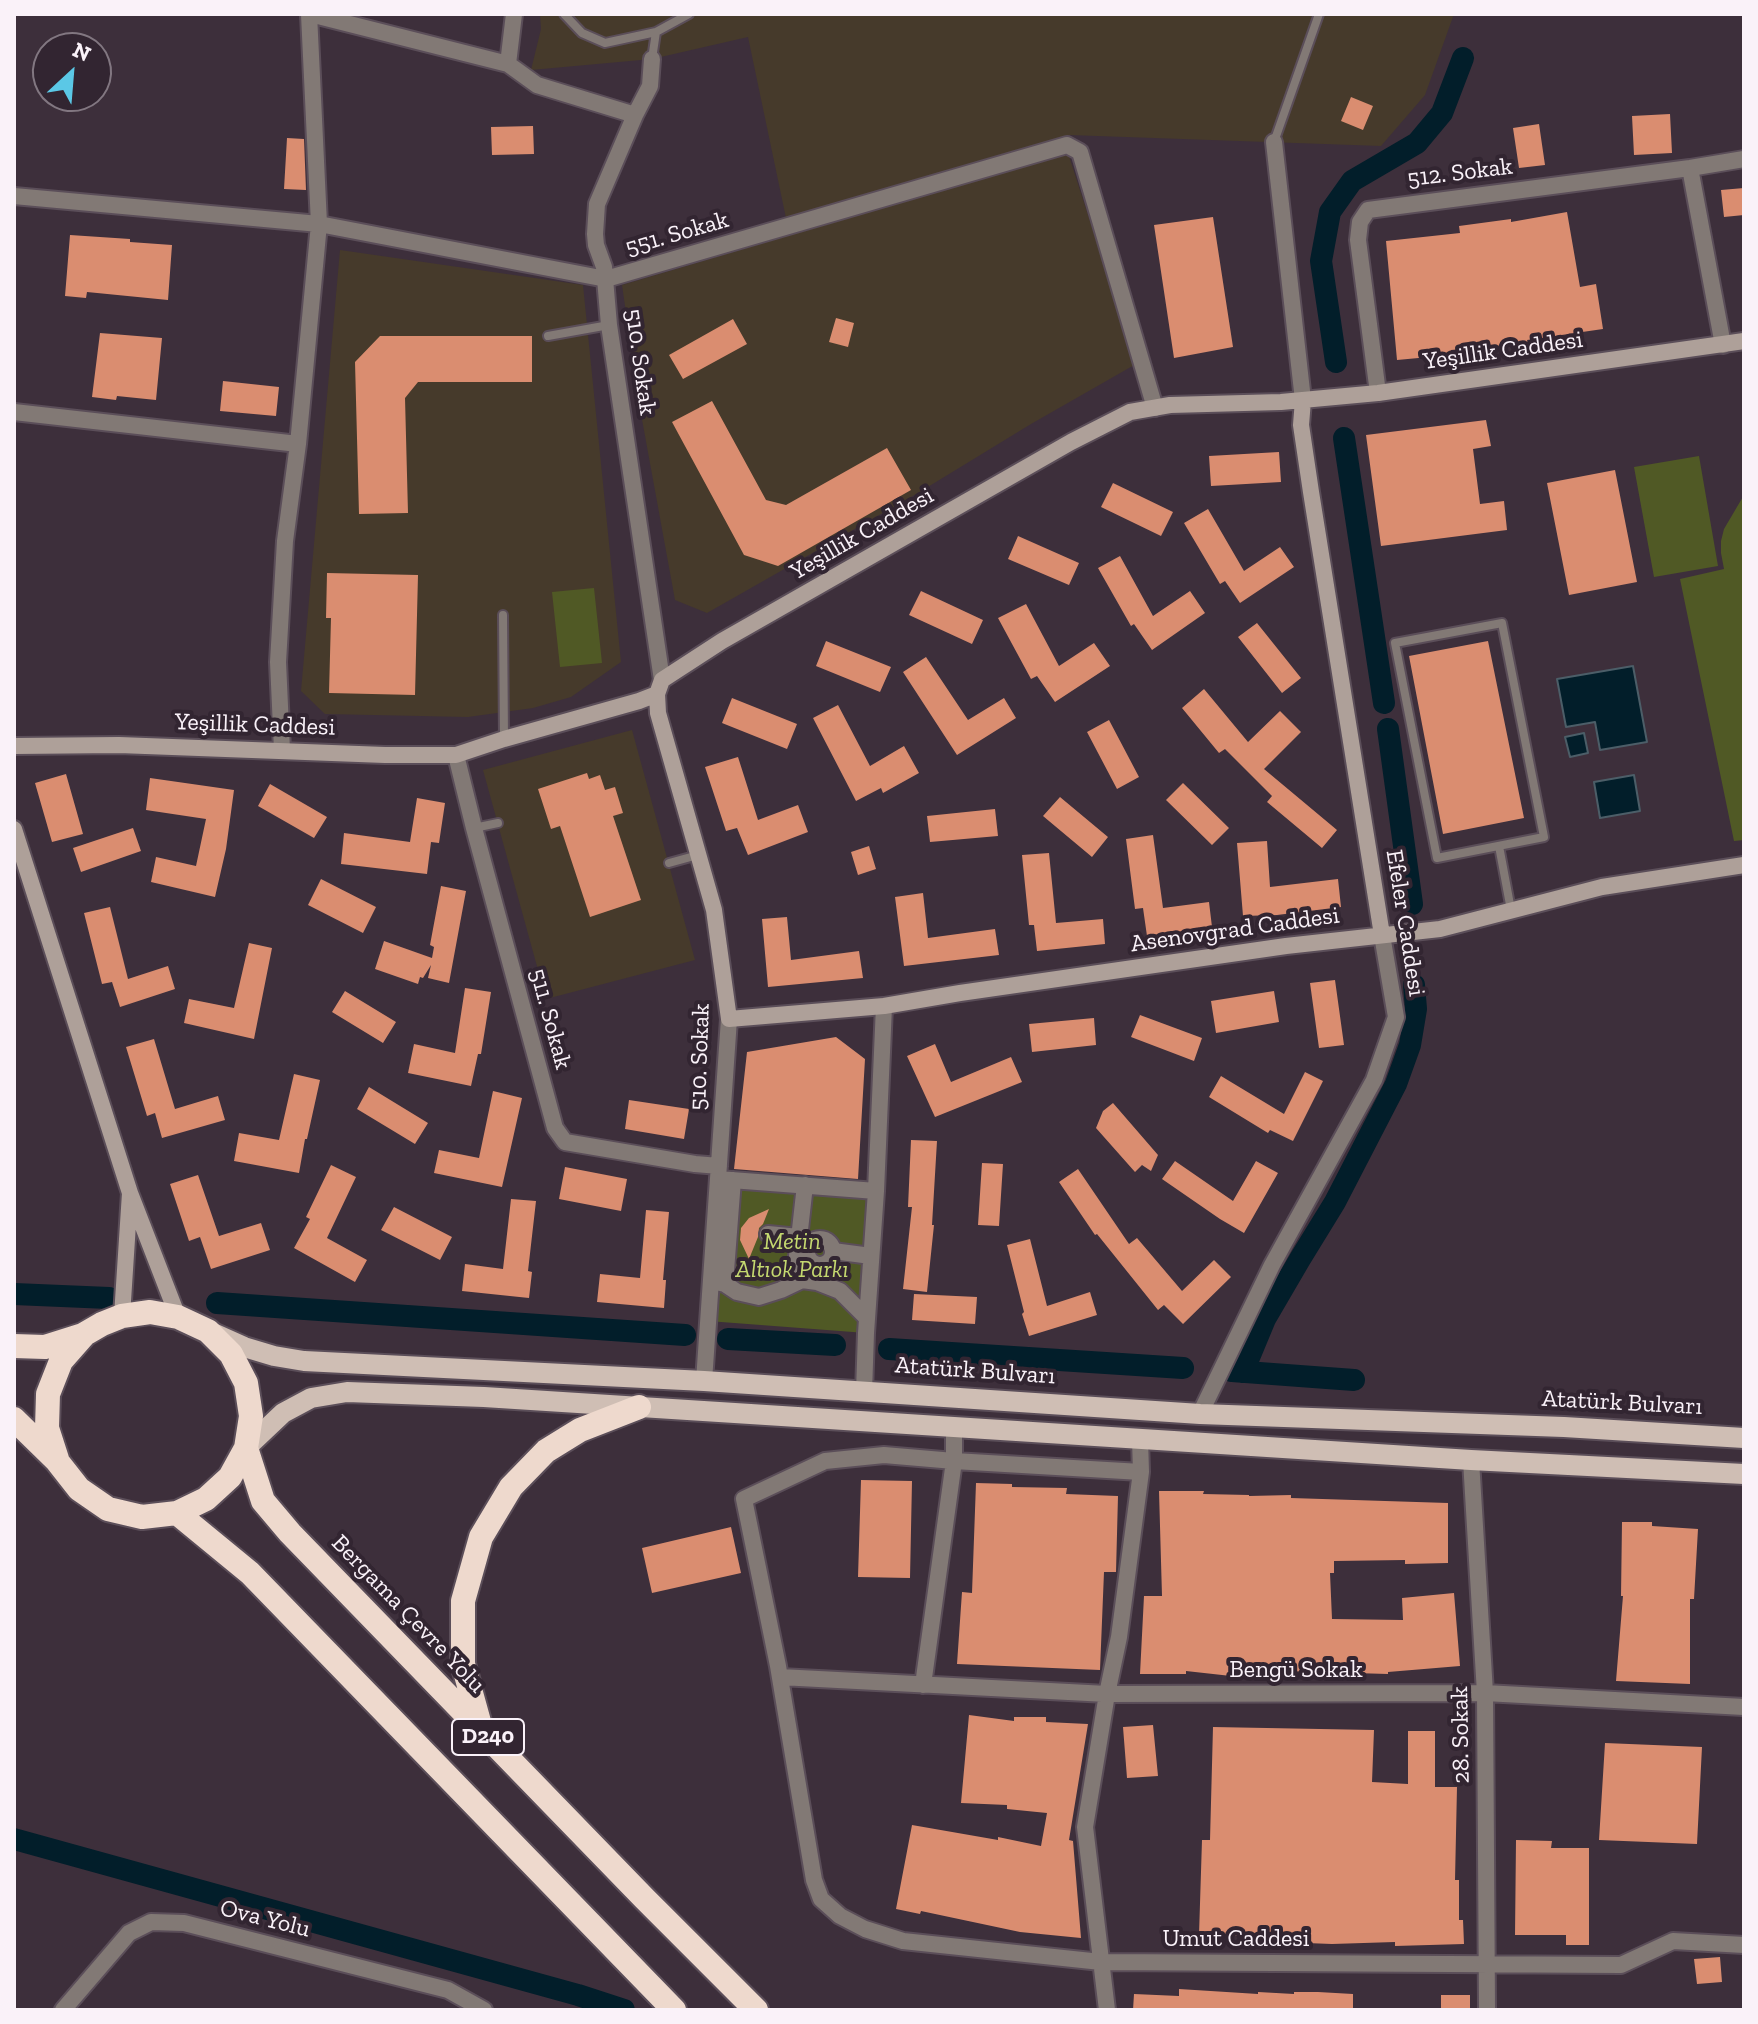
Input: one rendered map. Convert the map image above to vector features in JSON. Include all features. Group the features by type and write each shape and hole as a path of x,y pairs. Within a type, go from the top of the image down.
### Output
{"highway":[{"name":"Atatürk Bulvarı","path":"14,1346 45,1347 83,1335 122,1316 150,1312 178,1317 208,1331 231,1354 246,1383 251,1416 246,1448 230,1477 214,1492 177,1513 142,1517 108,1509 79,1489 57,1461 14,1419"},
{"name":"Atatürk Bulvarı","path":"57,1461 47,1428 48,1394 61,1361 83,1335"},
{"path":"482,1731 463,1664 463,1601 481,1537 511,1487 546,1451 580,1430 639,1407"},
{"name":"Bergama Çevre Yolu","path":"246,1448 263,1501 290,1533 756,2010"},
{"name":"D240","path":"177,1513 250,1573 674,2010"}],"main road":[{"name":"Yeşillik Caddesi","path":"14,746 119,745 456,755 639,701 722,641 1071,442 1130,412 1170,405 1225,405 1378,393 1744,341"},
{"name":"Efeler Caddesi","path":"1303,400 1301,425 1382,935"},
{"name":"510. Sokak","path":"660,687 658,713 714,910 729,1019"},
{"path":"14,829 130,1193 178,1317"},
{"name":"Asenovgrad Caddesi","path":"729,1019 884,1006 1286,946 1440,929 1602,887 1744,865"},
{"path":"122,1316 130,1193"},
{"name":"Atatürk Bulvarı","path":"208,1331 244,1347 304,1361 704,1381 1200,1414 1564,1427 1744,1438"},
{"name":"Atatürk Bulvarı","path":"246,1448 283,1413 311,1398 347,1392 434,1394 1471,1460 1744,1474"}],"street":[{"path":"282,750 278,662 285,541 298,444 319,224 310,14 508,64 537,85 635,115"},
{"path":"508,64 514,14"},
{"name":"510. Sokak","path":"652,59 650,86 597,204 595,234 606,279 609,325 660,687"},
{"path":"1274,142 1303,400"},
{"name":"551. Sokak","path":"14,196 319,224 606,279 1067,145 1080,152 1155,408"},
{"name":"512. Sokak","path":"1378,393 1358,240 1360,222 1368,210 1744,159"},
{"path":"1690,168 1723,345"},
{"path":"14,412 298,444"},
{"name":"511. Sokak","path":"456,755 555,1128 565,1142 695,1164 723,1175"},
{"name":"Efeler Caddesi","path":"1200,1414 1272,1265 1374,1080 1396,1017 1382,935"},
{"path":"864,1392 884,1006"},
{"name":"510. Sokak","path":"704,1381 718,1283 729,1019"},
{"path":"723,1175 876,1191"},
{"path":"794,1283 805,1185"},
{"path":"768,1234 809,1259 818,1273 867,1318"},
{"path":"718,1283 759,1297 818,1273 833,1251 829,1243 822,1239 797,1250"},
{"path":"833,1251 871,1256"},
{"path":"923,1685 954,1461 954,1427"},
{"path":"1107,2010 1085,1827 1119,1637 1141,1472 1140,1439"},
{"name":"Umut Caddesi","path":"954,1461 884,1455 825,1461 744,1499 780,1677 814,1880 821,1899 840,1916 865,1929 903,1941 1101,1962 1621,1965 1673,1941 1744,1945"},
{"name":"28. Sokak","path":"1471,1460 1485,1693 1487,2010"},
{"path":"954,1461 1141,1472"},
{"name":"Bengü Sokak","path":"780,1677 1107,1694 1485,1693 1744,1707"},
{"name":"Ova Yolu","path":"63,2010 129,1933 151,1922 184,1923 448,1990 484,2010"}],"lane":[{"path":"564,14 582,33 605,43 656,32 689,14"},
{"path":"1274,142 1319,14"},
{"path":"652,59 656,32"},
{"path":"548,336 609,325"},
{"path":"503,615 504,739"},
{"path":"1502,623 1544,837 1499,846 1437,858 1395,643 1502,623"},
{"path":"474,828 498,823"},
{"path":"1499,846 1511,910"},
{"path":"669,863 698,855"}],"shaded area":[{"path":"540,14 1454,14 1425,95 1381,146 1069,135 786,218 748,37 652,59 531,70 541,29"},
{"path":"1068,153 1136,364 707,613 675,600 639,403 622,285"},
{"path":"340,250 583,285 621,662 571,697 533,708 468,717 325,714 301,691"},
{"path":"632,730 695,960 546,999 483,770"}],"green space":[{"path":"1699,456 1718,566 1654,577 1634,467"},
{"path":"1744,495 1744,840 1734,841 1680,579 1724,569 1721,541 1724,529"},
{"path":"594,588 602,663 560,667 552,592"},
{"name":"Metin Altıok Parkı","path":"718,1179 876,1191 866,1333 708,1321"}],"water":[{"path":"1633,666 1647,742 1600,750 1595,722 1566,727 1557,679"},
{"path":"1584,733 1588,753 1570,757 1565,737"},
{"path":"1634,775 1640,811 1600,818 1594,782"}],"building":[{"path":"1351,97 1373,106 1363,130 1341,121"},
{"path":"1670,114 1672,153 1634,155 1632,116"},
{"path":"1539,124 1545,165 1519,168 1513,128"},
{"path":"533,126 534,154 492,155 491,127"},
{"path":"287,138 304,139 306,190 284,189"},
{"path":"1744,188 1744,215 1724,217 1721,190"},
{"path":"1567,212 1580,287 1596,284 1603,329 1527,340 1528,343 1451,350 1451,355 1397,360 1386,241 1460,233 1459,226 1511,219 1511,222"},
{"path":"1213,217 1233,347 1174,358 1154,225"},
{"path":"70,235 172,245 168,300 87,292 86,298 65,296"},
{"path":"836,318 854,323 848,347 829,342"},
{"path":"733,319 747,344 683,379 669,355"},
{"path":"100,333 162,338 156,400 92,397"},
{"path":"380,336 532,336 532,382 418,382 405,398 408,513 359,514 355,362"},
{"path":"223,381 279,387 276,416 220,411"},
{"path":"712,401 766,500 786,505 887,448 911,490 778,566 744,555 672,422"},
{"path":"1486,420 1491,446 1473,449 1480,504 1504,501 1507,530 1381,546 1366,435"},
{"path":"1279,452 1281,482 1211,486 1209,456"},
{"path":"1615,470 1637,582 1569,595 1547,483"},
{"path":"1113,483 1173,512 1161,536 1101,507"},
{"path":"1208,509 1244,571 1280,547 1294,567 1240,603 1225,581 1220,584 1184,523"},
{"path":"1018,536 1079,563 1069,585 1008,559"},
{"path":"1120,556 1153,616 1190,591 1205,613 1152,650 1134,624 1131,626 1098,568"},
{"path":"327,573 418,575 415,695 329,693 331,618 326,618"},
{"path":"921,591 983,620 972,644 909,615"},
{"path":"1026,604 1059,666 1094,643 1110,666 1055,702 1037,676 1031,679 998,618"},
{"path":"1257,623 1301,678 1282,693 1238,637"},
{"path":"826,641 891,667 880,692 816,666"},
{"path":"1488,641 1524,818 1443,834 1409,656"},
{"path":"926,657 968,720 1004,698 1016,718 957,755 903,672"},
{"path":"1204,689 1248,742 1280,711 1301,732 1264,769 1337,830 1322,848 1267,802 1272,796 1225,749 1219,753 1182,708"},
{"path":"732,698 797,724 787,749 722,723"},
{"path":"838,705 870,766 904,746 919,773 883,793 881,788 856,801 813,718"},
{"path":"1109,720 1139,777 1117,789 1087,732"},
{"path":"738,757 758,820 798,805 808,832 748,855 737,828 726,831 705,767"},
{"path":"587,773 589,779 600,775 605,790 615,787 623,813 613,816 641,900 590,917 560,826 551,829 538,789"},
{"path":"66,774 83,834 52,842 35,783"},
{"path":"150,778 234,790 226,849 215,897 151,882 156,857 196,866 206,819 146,810"},
{"path":"1183,783 1229,828 1212,845 1166,800"},
{"path":"270,784 327,817 314,838 258,806"},
{"path":"1060,797 1108,837 1092,857 1043,816"},
{"path":"417,798 445,803 439,843 431,842 427,874 341,864 344,833 410,842"},
{"path":"995,809 998,836 930,842 927,816"},
{"path":"133,828 141,851 81,872 73,848"},
{"path":"1153,835 1163,908 1209,902 1212,927 1147,936 1143,908 1135,909 1126,839"},
{"path":"1267,841 1270,887 1338,879 1341,907 1243,916 1237,843"},
{"path":"869,846 876,869 858,875 851,852"},
{"path":"1049,853 1056,923 1103,919 1105,944 1037,951 1034,925 1029,925 1022,855"},
{"path":"321,879 376,907 363,933 308,905"},
{"path":"441,886 466,891 449,983 428,978 431,965 418,984 375,969 384,941 432,958 434,947 430,945"},
{"path":"923,893 928,938 995,929 999,955 904,966 895,897"},
{"path":"110,907 128,979 168,966 175,989 120,1007 112,982 102,984 84,913"},
{"path":"787,917 791,960 859,951 863,978 768,987 762,919"},
{"path":"249,943 272,948 254,1039 184,1023 189,999 234,1008"},
{"path":"1335,980 1344,1045 1319,1048 1310,983"},
{"path":"465,988 491,992 481,1054 478,1054 471,1086 408,1073 414,1044 455,1053"},
{"path":"345,991 396,1022 383,1043 332,1012"},
{"path":"1274,991 1279,1022 1216,1033 1211,1001"},
{"path":"1140,1015 1202,1038 1194,1061 1131,1037"},
{"path":"1094,1018 1096,1045 1032,1052 1029,1024"},
{"path":"836,1037 865,1059 858,1179 734,1169 747,1052"},
{"path":"154,1039 175,1109 218,1096 225,1120 162,1138 155,1113 147,1116 126,1047"},
{"path":"935,1044 951,1082 1011,1057 1022,1082 935,1117 907,1056"},
{"path":"1305,1072 1323,1081 1293,1141 1270,1130 1268,1133 1209,1097 1221,1076 1284,1114"},
{"path":"294,1074 320,1080 299,1173 234,1161 239,1133 279,1140"},
{"path":"369,1087 428,1123 415,1144 357,1109"},
{"path":"493,1091 522,1098 502,1187 434,1173 439,1150 479,1158"},
{"path":"629,1100 689,1109 684,1139 625,1129"},
{"path":"1113,1103 1158,1155 1151,1171 1142,1165 1135,1172 1096,1128 1103,1111"},
{"path":"911,1140 937,1141 934,1225 927,1292 903,1289 912,1207 908,1207"},
{"path":"1175,1161 1233,1201 1256,1161 1278,1173 1244,1233 1162,1179"},
{"path":"982,1163 1003,1164 999,1226 978,1225"},
{"path":"331,1165 356,1177 327,1238 367,1260 355,1282 294,1248 310,1219 306,1217"},
{"path":"565,1167 627,1179 621,1211 559,1199"},
{"path":"1078,1169 1129,1244 1137,1238 1182,1291 1214,1260 1231,1277 1183,1324 1164,1305 1158,1310 1095,1235 1059,1182"},
{"path":"198,1175 219,1236 261,1223 270,1250 211,1269 200,1237 189,1241 170,1184"},
{"path":"511,1199 536,1201 528,1271 532,1272 529,1298 462,1291 465,1264 503,1269"},
{"path":"394,1207 452,1237 440,1260 381,1230"},
{"path":"769,1209 749,1259 740,1240 741,1228 749,1218"},
{"path":"646,1210 669,1212 663,1280 666,1280 664,1308 597,1302 600,1274 640,1278"},
{"path":"1030,1239 1047,1306 1090,1292 1097,1315 1029,1336 1007,1245"},
{"path":"914,1294 977,1297 975,1324 912,1320"},
{"path":"861,1480 912,1481 910,1578 858,1577"},
{"path":"976,1483 1067,1488 1066,1494 1118,1496 1116,1572 1104,1572 1100,1670 957,1664 962,1592 972,1593"},
{"path":"1159,1491 1448,1503 1448,1563 1334,1561 1334,1573 1330,1573 1332,1619 1403,1620 1402,1598 1454,1593 1460,1666 1388,1674 1285,1671 1240,1672 1240,1677 1186,1671 1186,1674 1140,1674 1144,1596 1162,1596"},
{"path":"1622,1522 1652,1522 1652,1526 1698,1529 1694,1599 1690,1599 1690,1684 1616,1681 1623,1596"},
{"path":"731,1527 741,1573 652,1593 642,1548"},
{"path":"969,1715 1014,1721 1014,1717 1046,1717 1046,1722 1088,1724 1069,1840 1073,1841 1081,1938 1020,1932 921,1911 920,1914 896,1909 912,1825 1041,1846 1047,1813 1007,1809 1007,1805 961,1803"},
{"path":"1153,1725 1158,1776 1127,1778 1123,1727"},
{"path":"1213,1727 1374,1730 1372,1782 1408,1784 1408,1731 1435,1731 1435,1787 1457,1787 1455,1880 1459,1880 1459,1920 1463,1920 1464,1944 1332,1944 1254,1941 1254,1936 1199,1935 1202,1840 1210,1840"},
{"path":"1605,1743 1702,1747 1697,1844 1599,1840"},
{"path":"1516,1840 1552,1841 1551,1848 1589,1848 1589,1945 1566,1945 1566,1935 1515,1935"},
{"path":"1720,1957 1722,1982 1697,1984 1694,1959"},
{"path":"1179,1989 1258,1994 1353,1994 1353,2010 1133,2010 1134,1994 1179,1996"},
{"path":"1441,1995 1470,1995 1470,2010 1441,2010"}],"waterway":[{"path":"1336,362 1321,261 1330,212 1352,181 1417,143 1442,113 1463,58"},
{"path":"1344,438 1384,703"},
{"path":"1388,729 1412,904"},
{"path":"1243,1372 1265,1319 1335,1202 1396,1084 1410,1045 1416,1009 1414,985"},
{"path":"14,1294 109,1298"},
{"path":"217,1303 685,1335"},
{"path":"728,1339 835,1345"},
{"path":"889,1349 1183,1368"},
{"path":"1232,1371 1354,1380"},
{"path":"14,1839 624,2010"}]}
